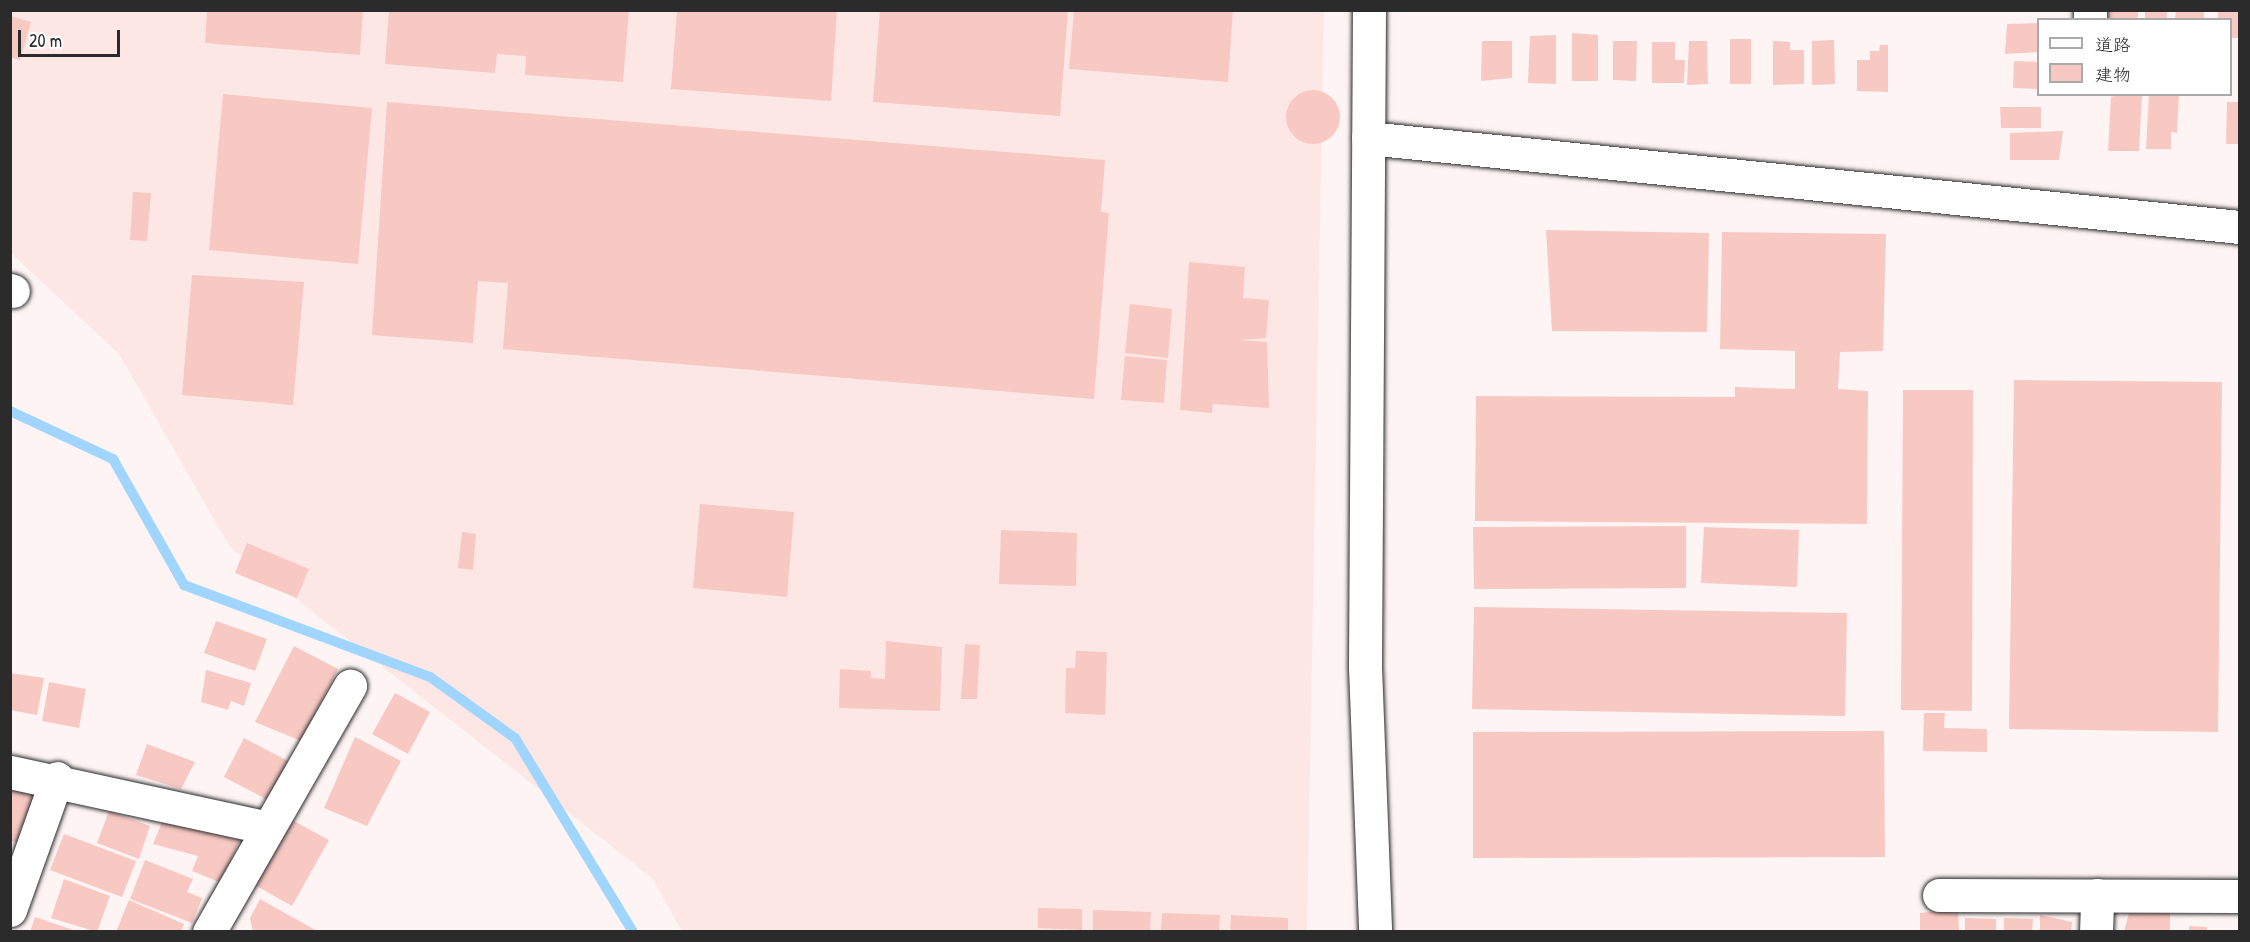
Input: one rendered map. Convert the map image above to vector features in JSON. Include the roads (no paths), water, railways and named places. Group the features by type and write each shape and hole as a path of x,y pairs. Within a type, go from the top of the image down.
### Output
{"street":[{"path":"1369,10 1365,667 1375,932"},
{"path":"1368,138 2240,227"},
{"path":"209,932 350,686"},
{"path":"10,772 57,778 268,828"},
{"path":"10,910 57,778"},
{"path":"1939,895 2240,896"},
{"path":"2096,932 2097,895"}],"waterway":[{"path":"10,411 113,459 184,585 430,677 515,738 633,932"}]}
